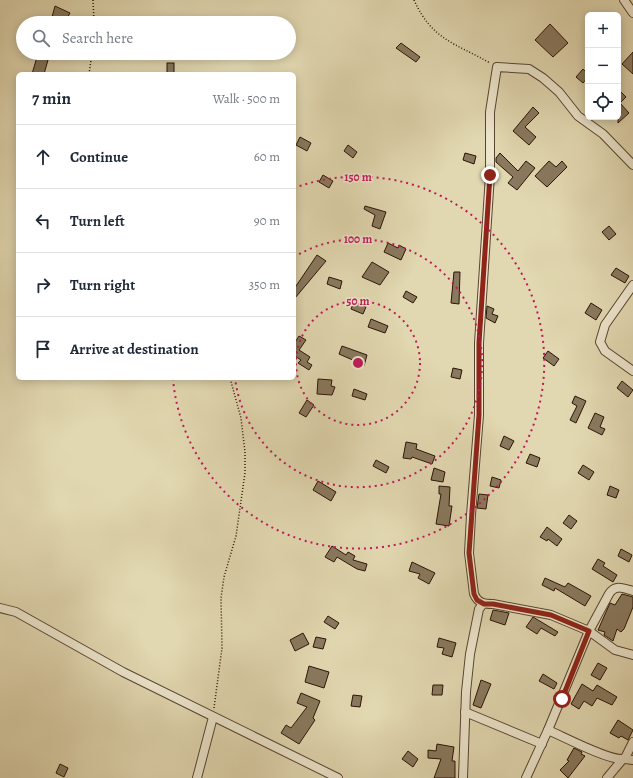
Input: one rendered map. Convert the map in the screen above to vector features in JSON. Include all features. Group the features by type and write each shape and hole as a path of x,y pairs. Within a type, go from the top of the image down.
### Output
{"street":[{"path":"624,0 633,13"},
{"path":"633,164 603,134 578,116 559,92 544,78 530,69 497,67 490,112 490,175 479,343 479,415 469,553 474,594 477,600 484,604 493,604 551,615 589,631 615,650 633,655"},
{"path":"633,285 604,325 600,342 605,351 633,371"},
{"path":"526,778 548,730 589,631 612,588 616,587 633,591"},
{"path":"463,778 465,712 470,654 479,609 484,604"},
{"path":"0,608 16,612 123,672 213,718 338,778"},
{"path":"465,712 542,744"},
{"path":"197,778 213,718"},
{"path":"548,730 604,754 627,759"},
{"path":"607,778 627,759 633,742"}],"path":[{"path":"94,0 94,16"},
{"path":"414,0 429,27 440,37 497,67"},
{"path":"89,72 91,60"},
{"path":"213,718 220,674 222,626 221,598 224,577 236,536 245,474 245,452 241,418 231,380"}],"building":[{"path":"55,6 70,13 68,16 52,16"},
{"path":"550,24 568,43 553,57 535,40"},
{"path":"401,43 420,57 416,62 396,48"},
{"path":"633,52 633,74 622,64"},
{"path":"36,60 48,60 45,72 33,72"},
{"path":"167,63 174,63 174,72 167,72"},
{"path":"583,69 585,71 585,81 583,83 576,77"},
{"path":"621,92 626,97 621,102"},
{"path":"621,104 629,113 618,123 618,120 621,120"},
{"path":"533,107 539,113 525,127 536,137 529,145 513,131"},
{"path":"300,137 311,143 307,151 296,145"},
{"path":"348,145 357,152 353,158 344,151"},
{"path":"465,153 476,156 474,164 463,160"},
{"path":"500,153 518,171 526,161 535,168 517,190 508,183 513,177 496,162 496,158"},
{"path":"549,161 556,167 562,161 567,167 547,187 535,176"},
{"path":"323,175 333,181 329,188 319,182"},
{"path":"365,206 386,212 380,229 372,226 375,215 364,209"},
{"path":"609,226 616,234 609,240 602,232"},
{"path":"388,243 398,248 399,245 406,249 401,260 384,252"},
{"path":"317,255 326,261 296,297 296,286"},
{"path":"372,262 389,272 380,285 362,277"},
{"path":"616,268 629,276 625,283 611,275"},
{"path":"454,272 460,272 459,304 451,303"},
{"path":"329,277 342,281 340,289 327,284"},
{"path":"406,291 417,297 413,303 403,297"},
{"path":"354,302 366,307 363,314 351,309"},
{"path":"591,303 602,310 596,320 585,313"},
{"path":"487,306 494,309 492,314 498,316 495,323 486,318"},
{"path":"371,319 388,326 385,333 368,327"},
{"path":"299,336 306,340 299,350 310,357 307,362 312,365 309,370 298,363 301,360 296,357 296,341"},
{"path":"342,346 367,355 364,366 354,364 355,361 339,354"},
{"path":"548,351 559,359 554,366 543,358"},
{"path":"453,368 462,370 460,379 451,377"},
{"path":"318,379 332,380 331,386 335,387 332,395 317,394"},
{"path":"622,381 633,390 628,397 617,388"},
{"path":"354,389 367,394 365,400 352,396"},
{"path":"575,396 586,401 576,423 570,420 577,406 572,403"},
{"path":"307,400 314,405 306,417 299,413"},
{"path":"595,413 604,417 600,427 605,429 602,435 588,428"},
{"path":"504,436 514,441 509,450 500,446"},
{"path":"406,442 417,444 416,449 435,456 432,464 412,457 411,459 403,458"},
{"path":"530,454 540,458 537,467 526,463"},
{"path":"376,460 389,467 386,473 373,466"},
{"path":"583,465 594,472 589,480 578,473"},
{"path":"434,468 445,472 443,482 431,480"},
{"path":"492,477 501,480 499,488 490,486"},
{"path":"318,481 336,492 331,501 313,490"},
{"path":"439,486 450,487 449,506 452,506 449,526 436,524 441,494 439,494"},
{"path":"610,486 619,490 616,498 607,495"},
{"path":"479,494 488,495 486,509 477,508"},
{"path":"569,515 577,521 571,529 563,523"},
{"path":"547,527 562,539 557,546 548,539 547,541 540,537"},
{"path":"332,546 346,555 348,552 355,556 353,560 367,564 365,571 357,569 337,557 334,562 325,557"},
{"path":"621,549 632,555 629,562 618,556"},
{"path":"598,559 605,563 603,566 617,575 613,582 592,569"},
{"path":"412,562 435,573 429,584 418,578 420,574 409,571"},
{"path":"545,578 565,587 568,583 591,596 585,606 555,588 554,591 542,585"},
{"path":"622,594 633,597 633,607 624,629 621,632 617,629 613,641 604,635 605,632 598,630 610,603 615,605"},
{"path":"493,610 509,613 505,625 490,620"},
{"path":"328,616 339,623 335,629 324,622"},
{"path":"533,617 558,632 555,636 541,628 537,634 526,627"},
{"path":"303,633 309,644 295,651 290,640"},
{"path":"316,637 326,639 323,649 313,647"},
{"path":"439,638 456,643 452,657 442,654 444,648 437,647"},
{"path":"598,663 607,668 600,680 591,675"},
{"path":"309,666 329,672 324,688 305,682"},
{"path":"543,674 557,683 554,689 539,681"},
{"path":"481,680 491,684 481,708 473,705"},
{"path":"582,684 593,691 597,685 617,697 612,705 597,698 592,706 584,701 579,709 571,704"},
{"path":"433,685 443,685 442,695 432,695"},
{"path":"301,693 320,701 313,718 315,720 299,744 281,733 286,725 291,728 307,707 297,703"},
{"path":"353,695 362,696 360,707 351,706"},
{"path":"618,720 633,730 628,740 621,736 619,738 610,733"},
{"path":"437,744 454,747 452,761 455,761 455,778 434,778 441,759 428,758 428,750 436,751"},
{"path":"574,748 582,752 581,754 585,756 568,778 560,770 569,761 567,760"},
{"path":"408,751 418,759 413,767 402,759"},
{"path":"60,764 68,768 64,777 56,773"}],"route":[{"path":"490,175 479,343 479,415 469,553 474,594 477,600 484,604 493,604 551,615 589,631 562,699"}]}
